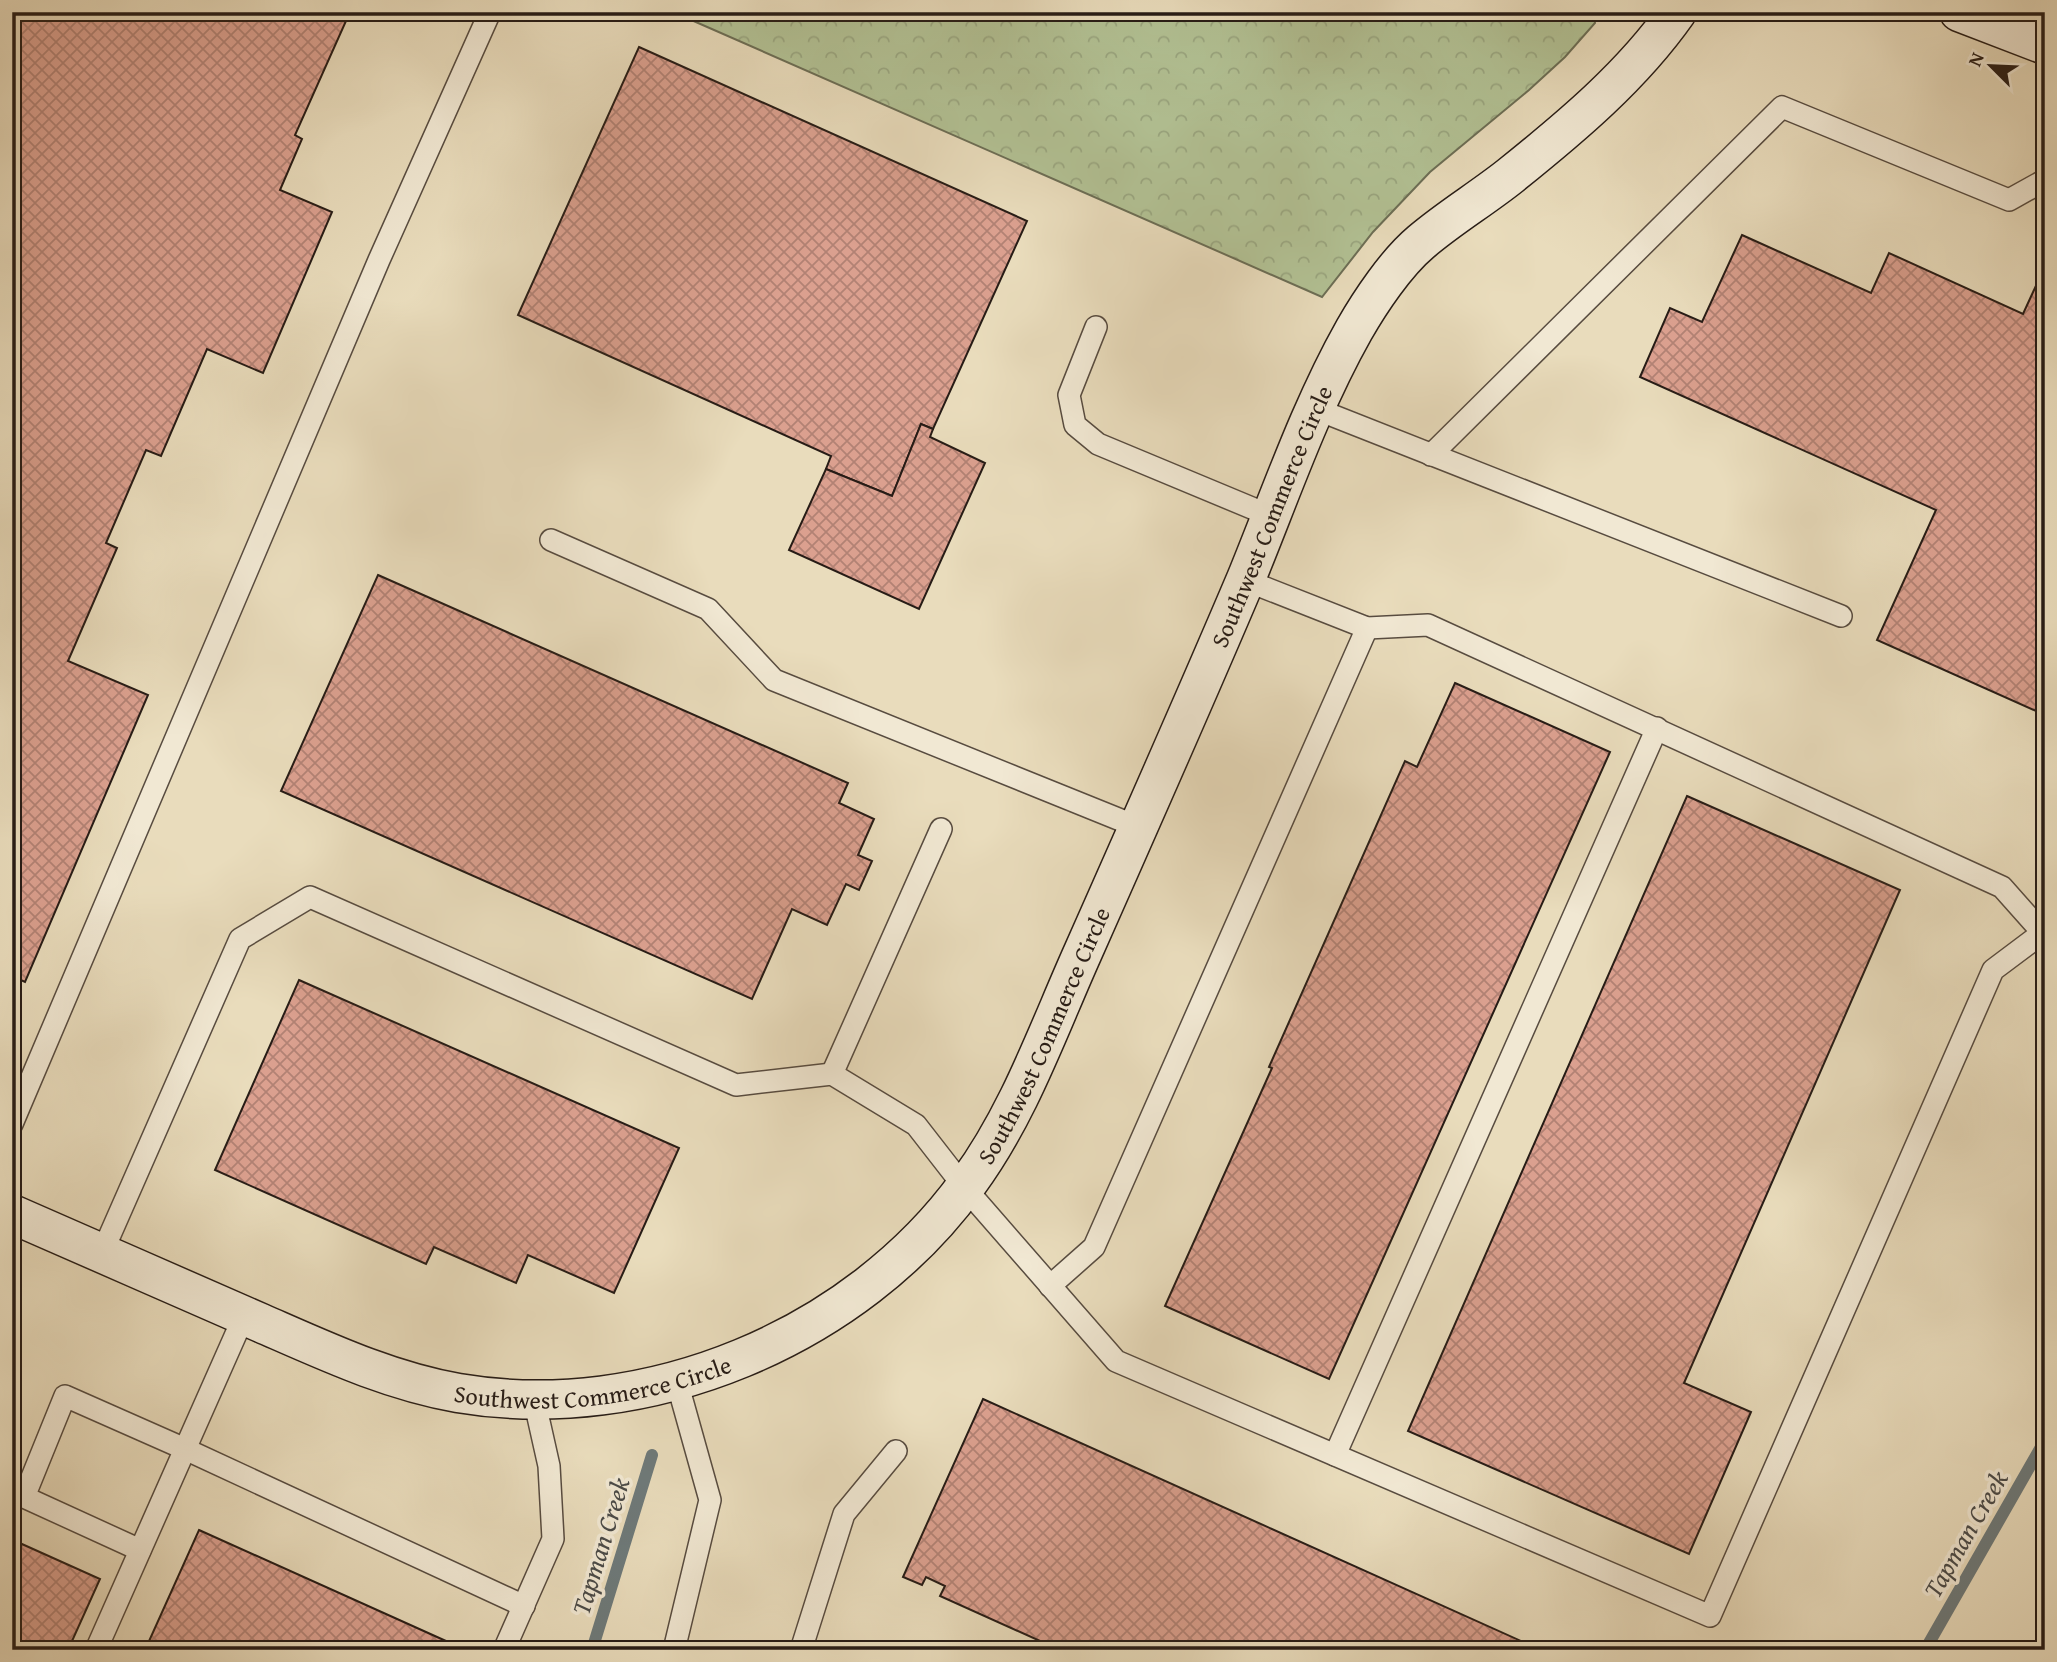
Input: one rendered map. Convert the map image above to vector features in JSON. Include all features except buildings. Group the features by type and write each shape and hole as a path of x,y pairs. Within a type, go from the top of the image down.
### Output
{"street":[{"name":"Southwest Commerce Circle","path":"12,1214 398,1379 460,1393 534,1399 574,1399 677,1382 742,1360 819,1321 872,1283 919,1242 965,1188 1012,1113 1245,580 1316,409 1355,327 1417,244 1508,177 1586,111 1639,60 1677,12"},
{"path":"1959,12 2045,45"}],"lane":[{"path":"12,1124 374,272 490,12"},
{"path":"1431,455 1782,107 2009,200 2045,180"},
{"path":"1096,327 1069,395 1075,425 1098,444 1271,516"},
{"path":"1316,409 1841,616"},
{"path":"551,540 708,609 774,680 1138,827"},
{"path":"102,1253 240,939 310,897 736,1085 832,1074 916,1125 965,1188 1116,1362 1710,1616 1993,970 2043,932 2002,887 1428,625 1367,628 1245,580"},
{"path":"1050,1286 1094,1247 1367,628"},
{"path":"1335,1455 1657,729"},
{"path":"832,1074 941,829"},
{"path":"96,1650 244,1315"},
{"path":"677,1382 710,1500 678,1648"},
{"path":"141,1550 24,1497 65,1396 185,1448 524,1606"},
{"path":"504,1650 553,1539 549,1466 534,1399"},
{"path":"801,1650 844,1514 896,1451"}],"green space":[{"path":"673,12 1593,12 1595,23 1565,57 1529,90 1430,172 1373,232 1322,297"}],"waterway":[{"name":"Tapman Creek","path":"1925,1650 2045,1440"},
{"name":"Tapman Creek","path":"592,1650 652,1455"}]}
